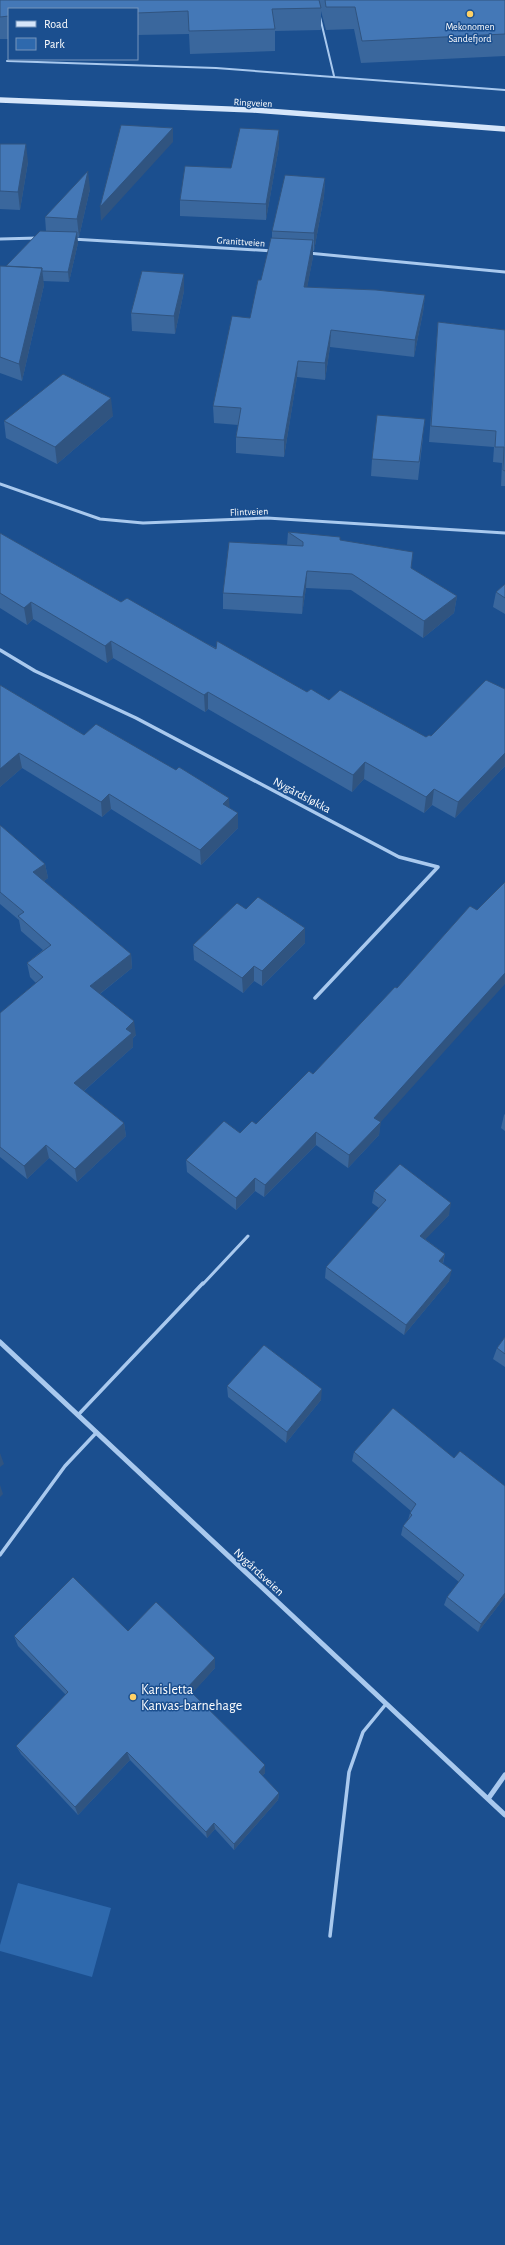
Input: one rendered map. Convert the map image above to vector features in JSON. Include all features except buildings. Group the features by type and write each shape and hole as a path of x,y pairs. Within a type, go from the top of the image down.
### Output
{"main road":[{"name":"Ringveien","path":"0,100 219,108 505,129"}],"street":[{"path":"0,239 43,238"},
{"name":"Granittveien","path":"66,239 275,251"},
{"path":"306,253 505,272"},
{"name":"Flintveien","path":"0,484 100,520 143,523 267,518 505,533"},
{"name":"Nygårdsløkka","path":"0,650 35,671 136,718 399,857 438,867 315,998"},
{"name":"Nygårdsveien","path":"0,1342 78,1415 96,1434 505,1815"},
{"path":"488,1799 505,1775"}],"lane":[{"path":"320,15 334,76"},
{"path":"7,61 216,68 505,90"},
{"path":"78,1415 248,1236"},
{"path":"0,1555 65,1466 96,1434"},
{"path":"330,1936 349,1772 363,1732 386,1704"}],"green space":[{"path":"18,1883 111,1908 92,1977 0,1951 0,1945"}],"place":[{"name":"Mekonomen Sandefjord","path":"470,14"},
{"name":"Karisletta Kanvas-barnehage","path":"133,1697"}]}
